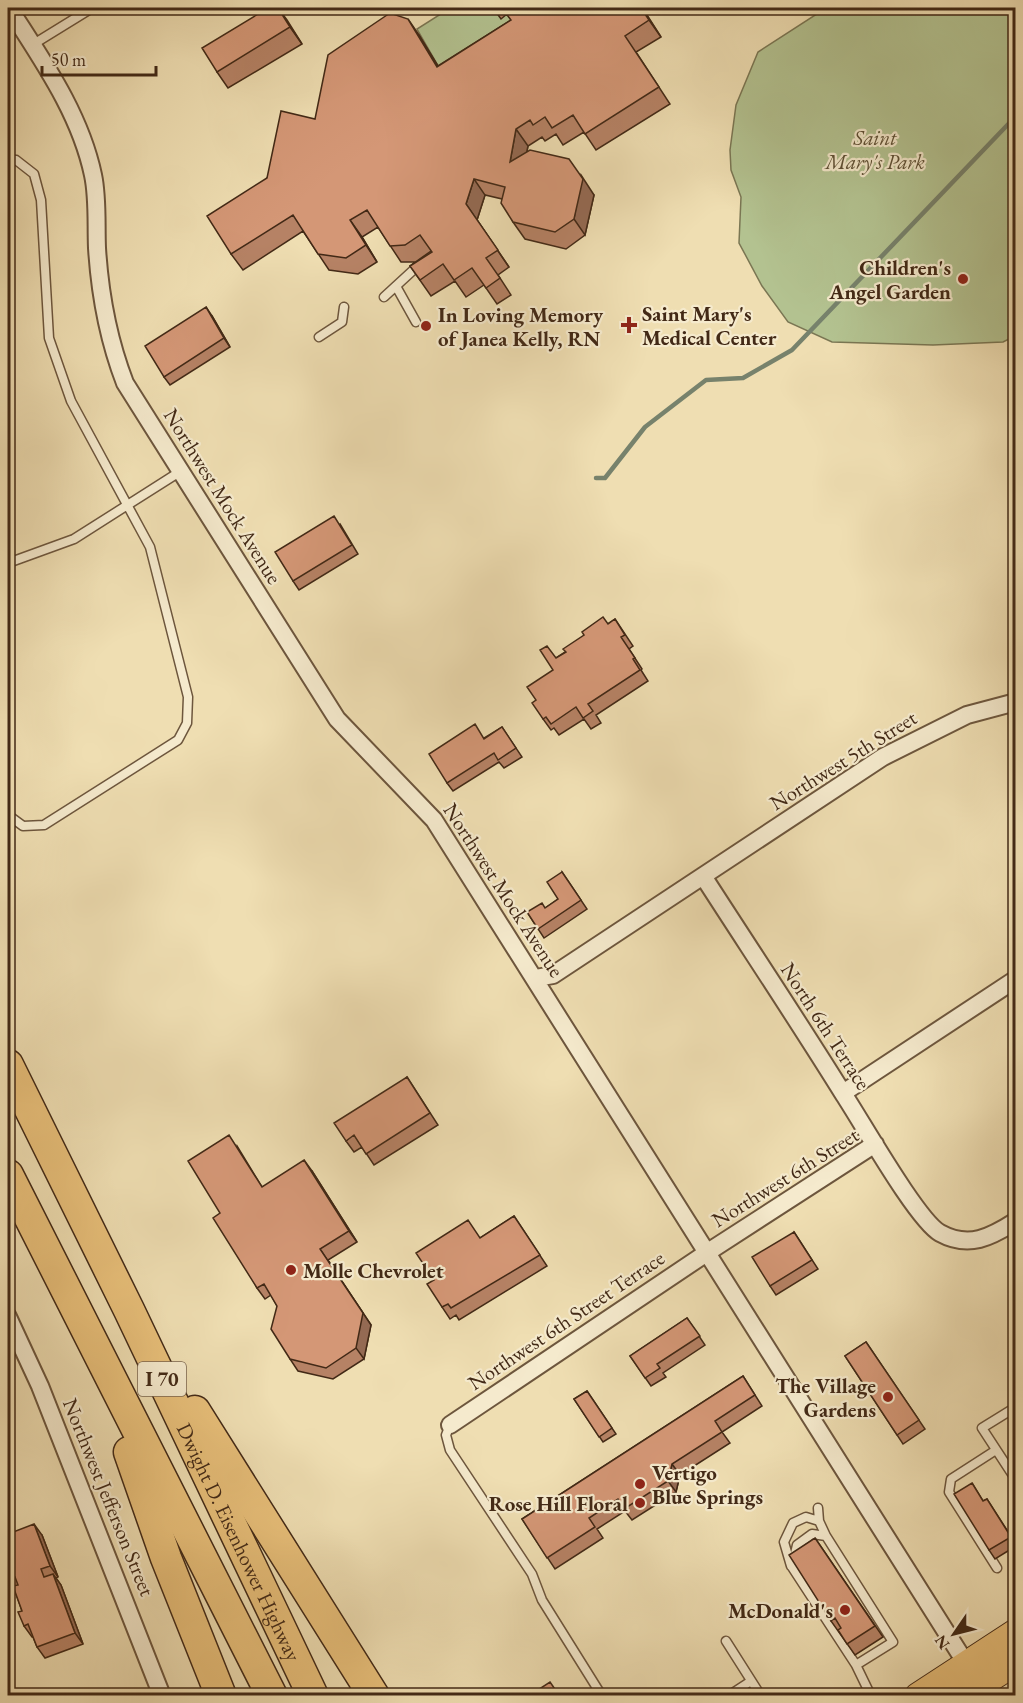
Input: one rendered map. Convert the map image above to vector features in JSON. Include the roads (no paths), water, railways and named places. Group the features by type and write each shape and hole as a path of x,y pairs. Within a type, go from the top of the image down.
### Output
{"highway":[{"name":"Dwight D. Eisenhower Highway","path":"8,1065 129,1310 313,1695"},
{"name":"Dwight D. Eisenhower Highway","path":"8,1175 272,1695"},
{"path":"129,1310 374,1695"},
{"path":"88,1333 166,1558 221,1695"}],"main road":[{"path":"974,1685 1016,1632"},
{"path":"918,1695 974,1685 1016,1662"}],"street":[{"name":"Northwest Mock Avenue","path":"11,17 60,89 83,140 94,177 102,305 113,353 125,383 337,719 434,820 708,1252 974,1685"},
{"name":"Northwest 5th Street","path":"536,978 553,975 883,757 926,733 967,715 1016,702"},
{"name":"North 6th Terrace","path":"703,876 875,1144"},
{"path":"843,1093 1016,979"},
{"name":"Northwest 6th Street","path":"708,1252 875,1144 920,1212 938,1232 959,1240 978,1242 1016,1221"},
{"name":"Northwest 6th Street Terrace","path":"450,1425 708,1252"},
{"name":"Northwest Jefferson Street","path":"8,1317 40,1386 162,1695"}],"lane":[{"path":"32,45 92,8"},
{"path":"8,159 16,160 34,174 41,200 50,338 71,401 150,547 188,697 187,723 178,740 44,825 23,826 8,815"},
{"path":"384,297 432,255"},
{"path":"397,288 417,322"},
{"path":"319,338 342,322 344,307"},
{"path":"8,563 74,539 181,471"},
{"path":"1016,1407 982,1428 1016,1480"},
{"path":"450,1425 446,1434 450,1450 532,1574 542,1600 602,1695"},
{"path":"996,1450 951,1479 949,1492 997,1568"},
{"path":"818,1508 819,1521 826,1536 893,1642 856,1665"},
{"path":"819,1521 807,1517 793,1523 784,1542 792,1568 856,1665 871,1695"},
{"path":"792,1568 797,1545 812,1534 826,1536"},
{"path":"726,1641 761,1695"},
{"path":"728,1695 751,1681"}],"waterway":[{"path":"596,478 605,478 645,427 706,380 743,378 792,350 1016,116"}],"place":[{"name":"Children's Angel Garden","path":"963,279"},
{"name":"Saint Mary's Medical Center","path":"629,325"},
{"name":"In Loving Memory of Janea Kelly, RN","path":"426,326"},
{"name":"Molle Chevrolet","path":"291,1270"},
{"name":"The Village Gardens","path":"888,1397"},
{"name":"Vertigo Blue Springs","path":"640,1484"},
{"name":"Rose Hill Floral","path":"640,1503"},
{"name":"McDonald's","path":"845,1610"}],"park label":[{"name":"Saint Mary's Park","path":"875,149"}]}
